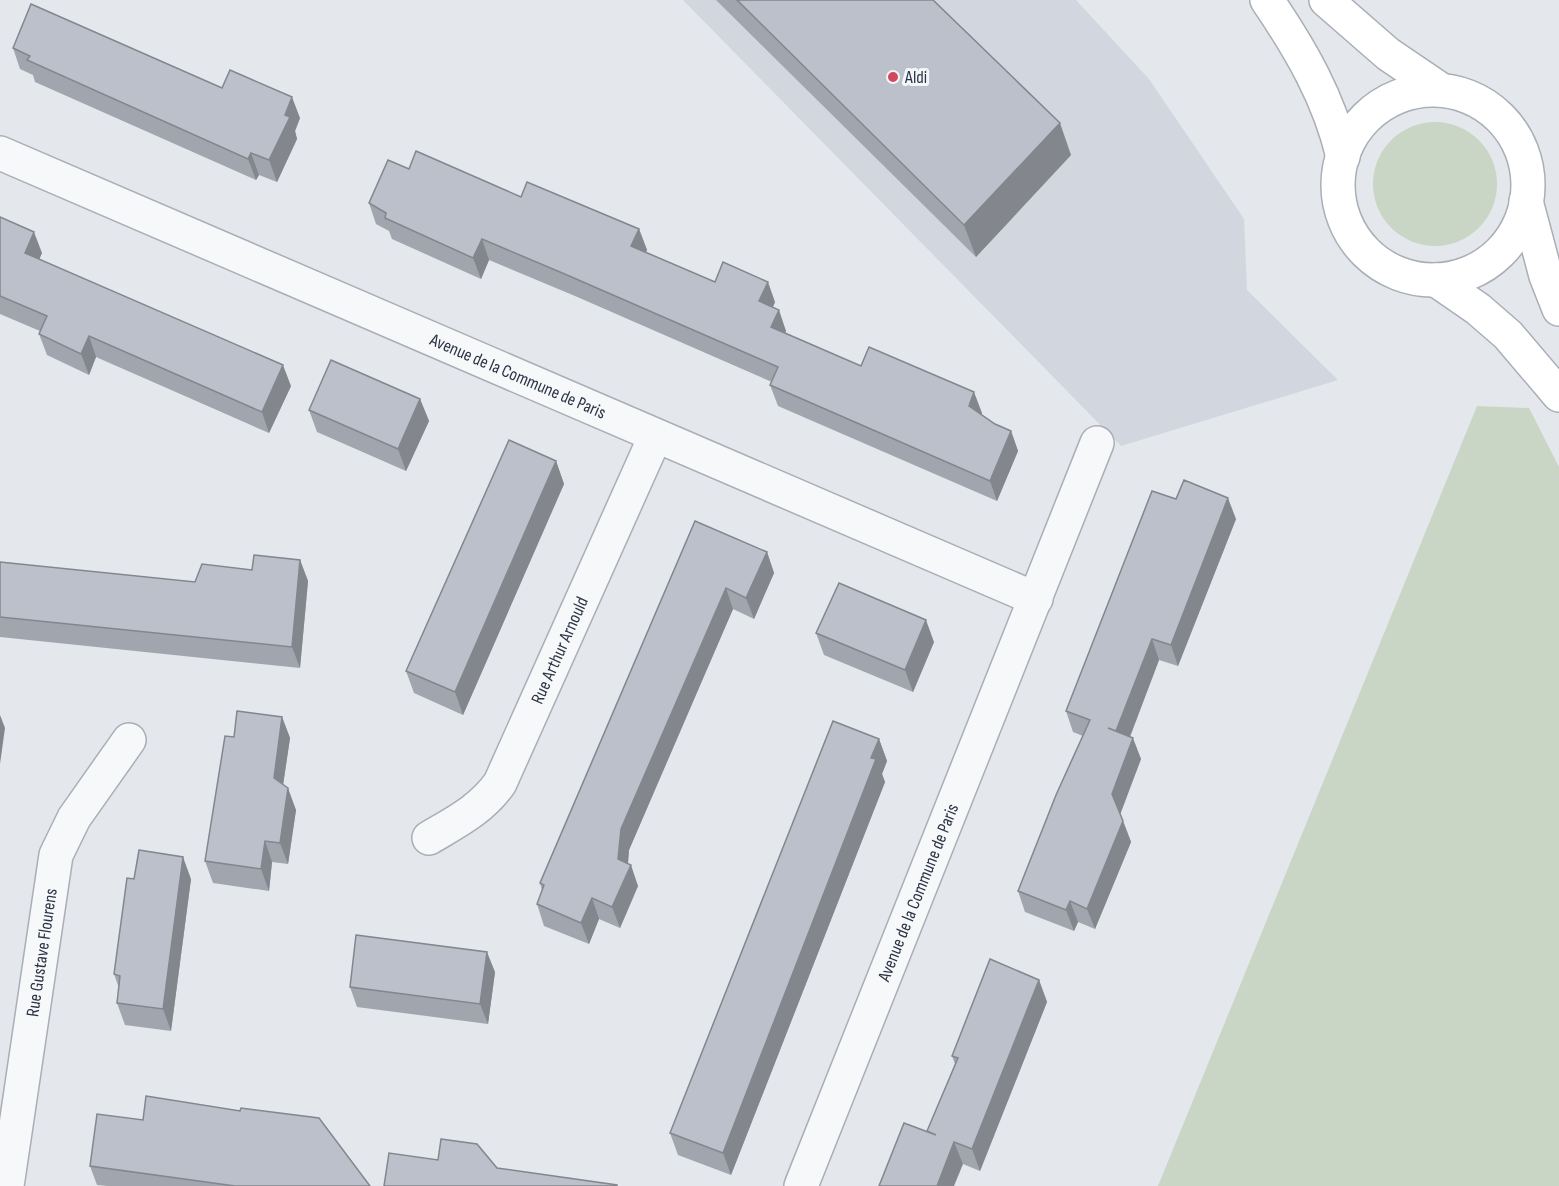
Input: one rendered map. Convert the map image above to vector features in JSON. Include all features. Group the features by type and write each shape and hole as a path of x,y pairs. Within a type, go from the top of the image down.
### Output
{"main road":[{"path":"1267,0 1311,69 1331,116 1342,158"},
{"path":"1326,0 1388,54 1441,90 1478,101 1508,126 1525,161 1528,191 1522,220 1512,238 1492,260 1466,274 1436,280 1413,278 1395,272 1378,262 1358,242 1341,207 1339,177 1342,158 1362,123 1384,104 1411,92 1441,90"},
{"path":"1527,201 1546,276 1559,309"},
{"path":"1436,280 1508,335 1559,395"}],"street":[{"name":"Avenue de la Commune de Paris","path":"0,153 655,437 1036,599"},
{"name":"Rue Arthur Arnould","path":"429,838 477,809 489,799 500,783 655,437"},
{"name":"Avenue de la Commune de Paris","path":"801,1186 1097,443"},
{"name":"Rue Gustave Flourens","path":"7,1186 56,855 74,818 129,741"}],"shaded area":[{"path":"683,0 1076,0 1149,79 1244,219 1247,290 1338,380 1121,446"}],"green space":[{"path":"1435,122 1459,126 1479,140 1493,160 1497,184 1493,208 1479,228 1459,242 1435,246 1411,242 1391,228 1377,208 1373,184 1377,160 1391,140 1411,126"},
{"path":"1477,406 1529,408 1559,467 1559,1186 1158,1186"}],"building":[{"name":"Aldi","path":"737,0 933,0 1060,123 964,225"},
{"path":"31,4 222,88 230,70 292,97 285,115 290,117 269,160 251,153 248,159 27,60 30,56 13,48"},
{"path":"416,151 521,197 527,182 639,229 631,246 715,282 723,262 768,282 759,301 779,310 771,327 861,366 869,347 974,392 969,406 995,424 1011,431 990,481 770,385 778,367 567,275 482,239 473,258 385,218 386,213 369,203 388,160 409,169"},
{"path":"0,217 34,232 25,253 283,365 262,412 89,336 81,354 39,334 47,316 0,296"},
{"path":"331,360 420,399 398,449 309,410"},
{"path":"509,440 556,461 455,692 406,671"},
{"path":"1184,480 1228,498 1171,645 1152,639 1116,731 1108,728 1133,738 1112,794 1123,821 1087,909 1070,901 1066,910 1018,891 1056,795 1090,720 1066,711 1152,491 1176,499"},
{"path":"695,521 767,552 746,598 726,588 621,829 618,859 631,865 612,907 592,898 581,923 537,904 544,885 540,883"},
{"path":"254,555 300,560 292,647 0,617 0,562 195,582 202,564 252,570"},
{"path":"839,583 926,620 905,670 816,633"},
{"path":"237,711 282,717 274,778 288,788 280,843 265,841 261,869 205,861 225,736 234,737"},
{"path":"833,721 879,739 871,758 876,759 723,1153 670,1133"},
{"path":"139,850 183,857 163,1009 117,1003 120,976 114,974 127,878 134,879"},
{"path":"356,935 487,952 480,1004 350,987"},
{"path":"990,959 1039,980 972,1149 954,1142 937,1186 879,1186 904,1123 936,1135 927,1131 958,1058 952,1056"},
{"path":"146,1096 240,1111 241,1108 319,1118 370,1186 235,1186 90,1166 97,1114 143,1120"},
{"path":"441,1139 477,1144 497,1168 617,1186 384,1186 389,1153 438,1160"}],"place":[{"name":"Aldi","path":"893,77"}]}
